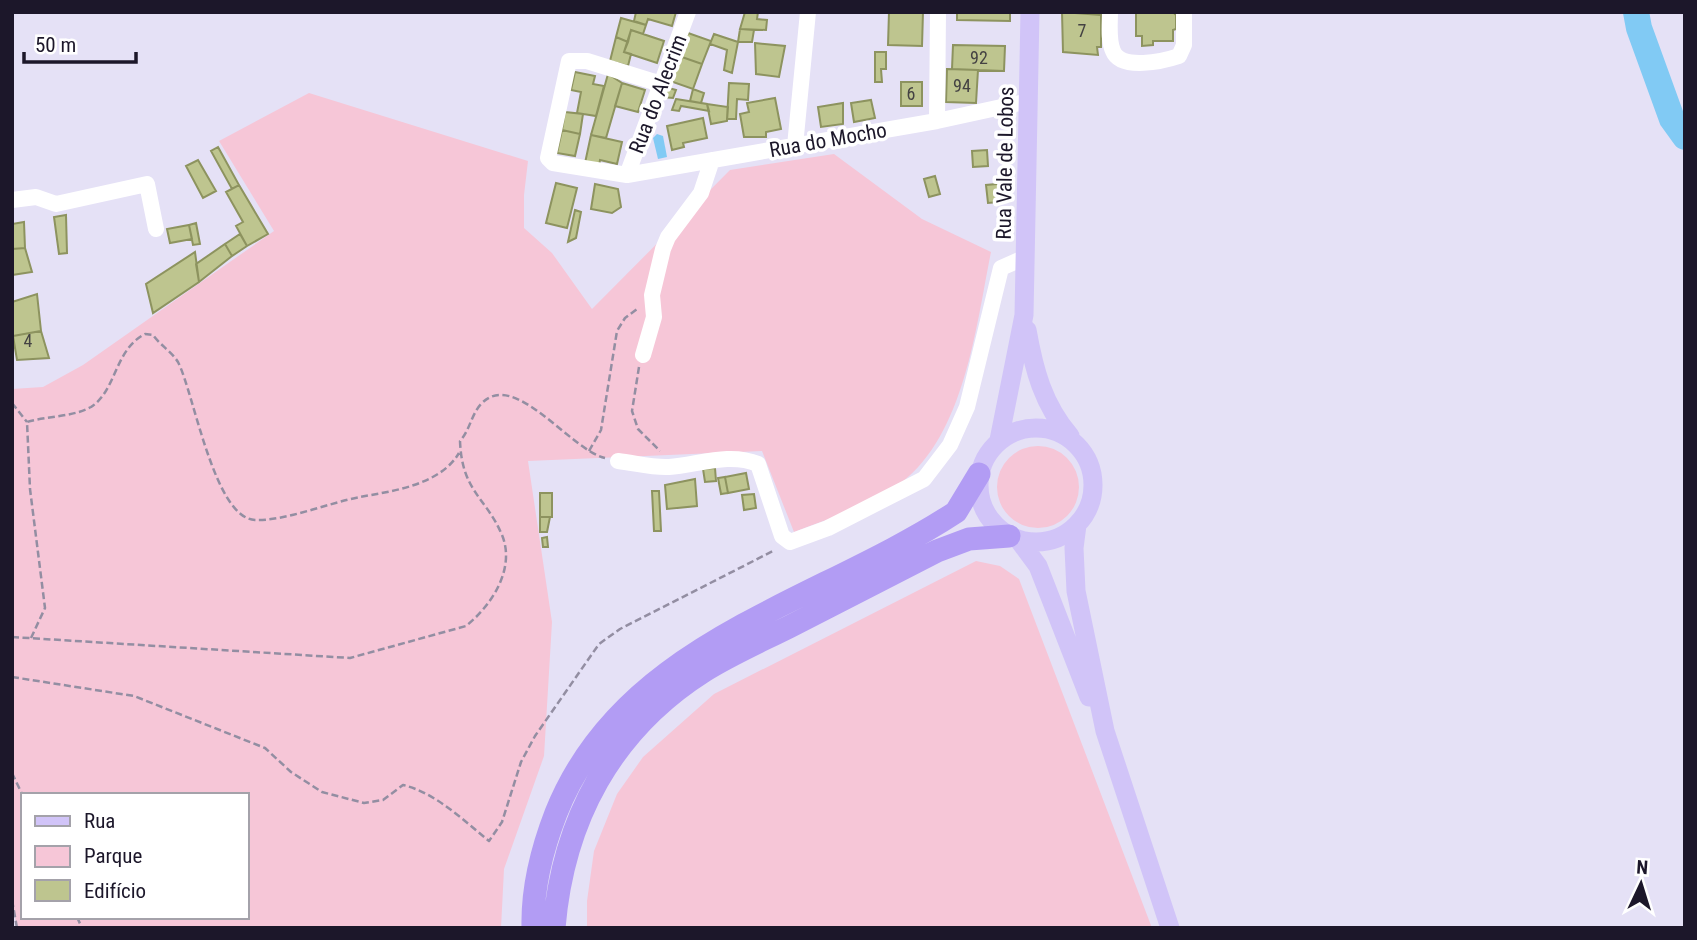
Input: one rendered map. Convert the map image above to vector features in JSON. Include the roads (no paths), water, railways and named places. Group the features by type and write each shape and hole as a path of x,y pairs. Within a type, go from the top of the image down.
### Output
{"highway":[{"path":"533,928 538,876 563,797 583,761 623,710 672,667 699,649 956,512 979,474"},
{"path":"554,928 565,858 583,806 617,751 665,699 724,660 937,551 970,539 1013,538"}],"main road":[{"name":"Rua Vale de Lobos","path":"1024,315 1030,12"},
{"path":"999,440 1024,315"},
{"path":"1013,538 1050,541 1077,525 1087,513 1093,494 1093,474 1086,456 1052,415 1038,381 1024,315"},
{"path":"1073,440 1044,427 1021,429 999,440 986,455 979,474 978,488 984,509 997,527 1013,538 1038,566 1105,731 1170,928"},
{"path":"1077,525 1074,548 1076,591 1105,731"}],"street":[{"name":"Rua do Alecrim","path":"627,175 688,12"},
{"path":"795,146 808,12"},
{"path":"937,121 938,12"},
{"path":"1110,12 1113,52 1118,59 1128,62 1167,60 1179,56 1184,46 1184,12"},
{"name":"Rua do Mocho","path":"661,84 575,59 569,61 565,69 548,158 553,163 627,175 937,121 1029,101"},
{"path":"643,355 654,317 652,295 668,237 701,194 712,160"},
{"path":"12,200 36,197 56,204 147,184 156,229"},
{"path":"618,461 666,467 742,459 758,464 782,536 790,542 841,522 924,479 950,445 967,407 1001,268 1026,257"}],"water":[{"path":"657,134 663,136 667,157 658,159 653,138"}],"waterway":[{"path":"1636,12 1639,28 1672,119 1685,137"}]}
